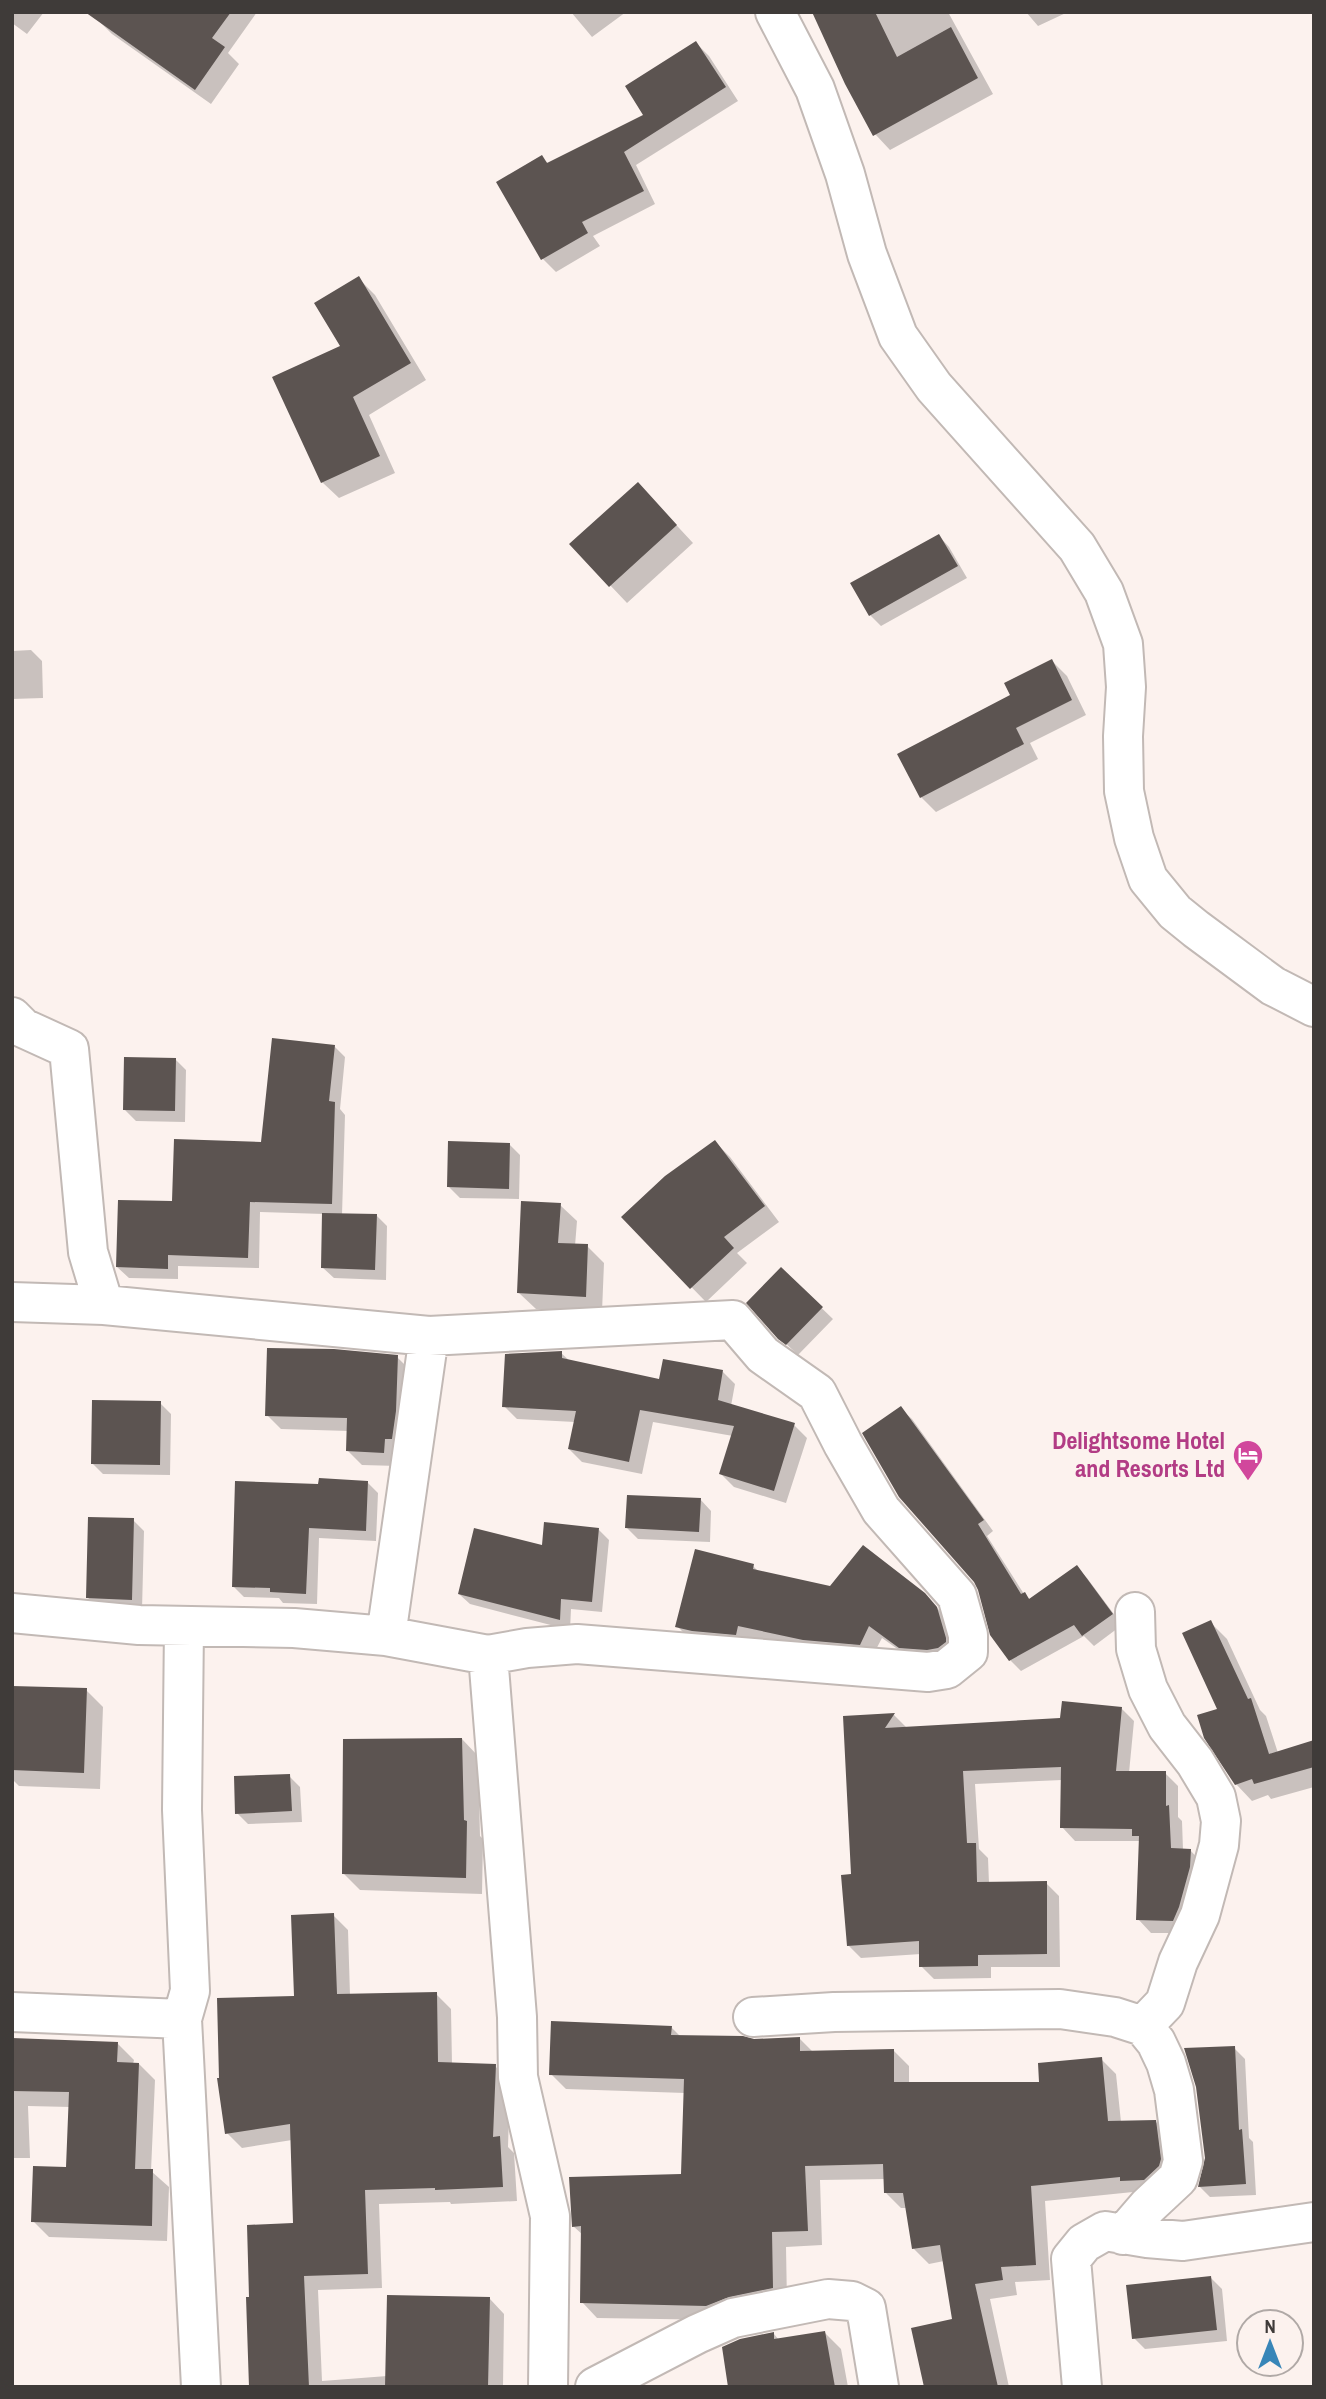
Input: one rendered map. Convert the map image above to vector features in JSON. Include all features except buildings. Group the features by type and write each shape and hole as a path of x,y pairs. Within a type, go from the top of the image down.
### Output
{"street":[{"path":"775,12 815,89 845,174 867,254 898,336 934,387 1077,547 1104,592 1123,644 1126,687 1124,791 1134,838 1148,879 1175,912 1196,929 1273,986 1314,1007"},
{"path":"12,1017 23,1028 69,1049 88,1252 104,1305"},
{"path":"12,1302 104,1305 429,1336 733,1320 763,1355 817,1393 881,1510 957,1596 968,1636 968,1652 947,1669 928,1672 577,1644 527,1648 488,1655 386,1636 294,1628 139,1625 12,1613"},
{"path":"386,1636 429,1336"},
{"path":"1135,1612 1136,1650 1147,1689 1167,1726 1195,1762 1216,1797 1221,1821 1219,1845 1200,1915 1178,1962 1165,2004 1143,2026"},
{"path":"184,1626 182,1810 190,1991 182,2019 201,2387"},
{"path":"488,1655 517,2017 518,2077 550,2216 548,2387"},
{"path":"753,2017 845,2011 1059,2009 1115,2017 1143,2026 1161,2052 1174,2090 1184,2161 1178,2178 1148,2206 1123,2235"},
{"path":"12,2012 182,2019"},
{"path":"1082,2387 1071,2259 1084,2243 1105,2231 1183,2241 1314,2222"},
{"path":"595,2387 733,2318 828,2299 852,2301 866,2308 879,2387"}],"place":[{"name":"Delightsome Hotel and Resorts Ltd","path":"1248,1482"}]}
